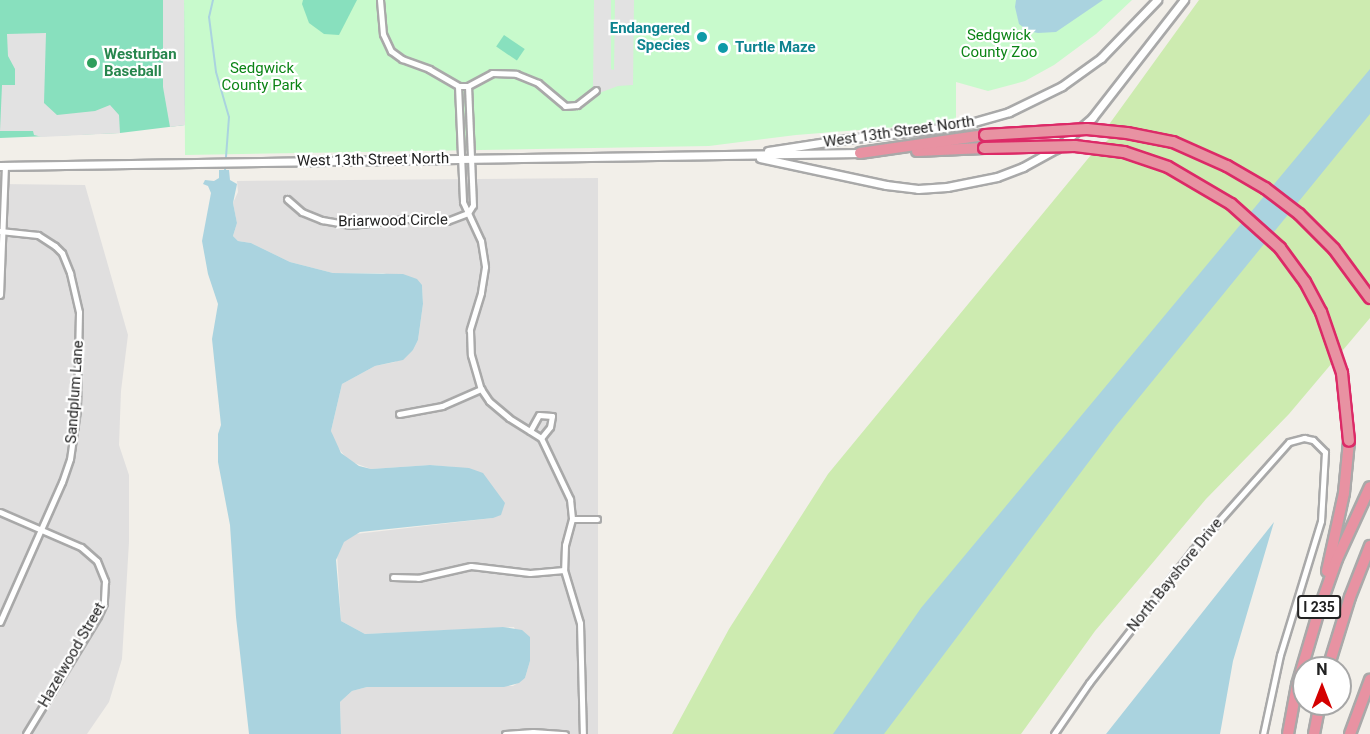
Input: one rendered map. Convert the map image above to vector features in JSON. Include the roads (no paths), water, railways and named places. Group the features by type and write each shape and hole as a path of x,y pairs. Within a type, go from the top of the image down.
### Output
{"highway":[{"path":"860,153 985,135 1087,129 1127,133 1173,142 1237,171 1265,188 1299,214 1334,249 1370,298"},
{"path":"860,153 1075,146 1124,152 1168,167 1231,204 1280,248 1305,282 1321,312 1342,373 1349,441 1344,493 1320,607"},
{"name":"I 235","path":"1288,734 1298,685 1320,607 1337,559 1370,487"},
{"name":"I 235","path":"1332,656 1350,597 1370,546"},
{"path":"1350,734 1370,680"},
{"path":"1314,734 1318,716"}],"street":[{"path":"380,0 384,38 391,51 402,59 429,69 458,86 468,86 492,74 516,74 538,83 565,106 578,105 596,90"},
{"name":"West 13th Street North","path":"746,155 846,139 960,126 1009,112 1062,86 1101,58 1157,0"},
{"name":"West 13th Street North","path":"746,155 886,185 918,189 947,187 997,177 1023,167 1056,149 1092,118 1184,0"},
{"path":"458,86 463,202 481,241 485,267 481,293 470,330 471,356 481,389 489,401 541,438 570,499 572,519 566,544 564,570 580,623 583,734"},
{"path":"468,86 473,205 468,213"},
{"name":"West 13th Street North","path":"2,166 472,157 860,153"},
{"path":"0,295 2,166"},
{"name":"Briarwood Circle","path":"287,198 302,212 337,224 351,225 406,219 447,221 468,213"},
{"name":"Sandplum Lane","path":"0,231 38,235 56,246 62,253 70,273 79,312 77,410 73,442 62,482 0,622"},
{"path":"399,414 442,406 481,389"},
{"path":"530,431 539,415 549,414 552,416 550,427 541,438"},
{"name":"North Bayshore Drive","path":"1054,734 1089,682 1193,550 1289,442 1295,439 1313,440 1325,452 1321,521 1287,628 1263,734"},
{"path":"0,512 42,530"},
{"path":"572,519 597,519"},
{"name":"Hazelwood Street","path":"26,734 98,616 106,592 103,572 90,553 42,530"},
{"path":"393,577 418,578 471,566 530,573 564,570"},
{"path":"505,734 533,732 565,734"}],"water":[{"path":"1016,0 1103,0 1056,32 1038,33 1028,31 1019,24 1015,7"},
{"path":"1370,69 1370,114 1115,427 884,734 833,734 921,608"},
{"path":"219,170 229,170 230,180 237,184 233,203 237,223 233,236 238,241 251,243 290,262 333,273 403,274 417,279 422,285 423,304 418,340 413,350 403,360 375,366 342,384 331,431 341,453 359,466 371,469 430,465 469,468 483,473 505,503 501,515 493,518 360,532 344,542 336,560 341,621 365,634 503,627 522,630 530,637 530,661 525,678 519,683 504,687 367,687 352,691 340,702 341,734 249,734 236,617 230,525 218,462 218,434 221,425 212,339 218,304 208,274 202,241 211,193 208,186 203,184 205,180 214,181 219,178"},
{"path":"1274,522 1233,661 1220,734 1106,734"}],"waterway":[{"path":"213,0 209,17 216,72 229,117 225,170"}],"place":[{"name":"Endangered Species","path":"702,37"},
{"name":"Turtle Maze","path":"723,48"},
{"name":"Westurban Baseball","path":"92,63"}],"park label":[{"name":"Sedgwick County Zoo","path":"999,44"},
{"name":"Sedgwick County Park","path":"262,76"}]}
